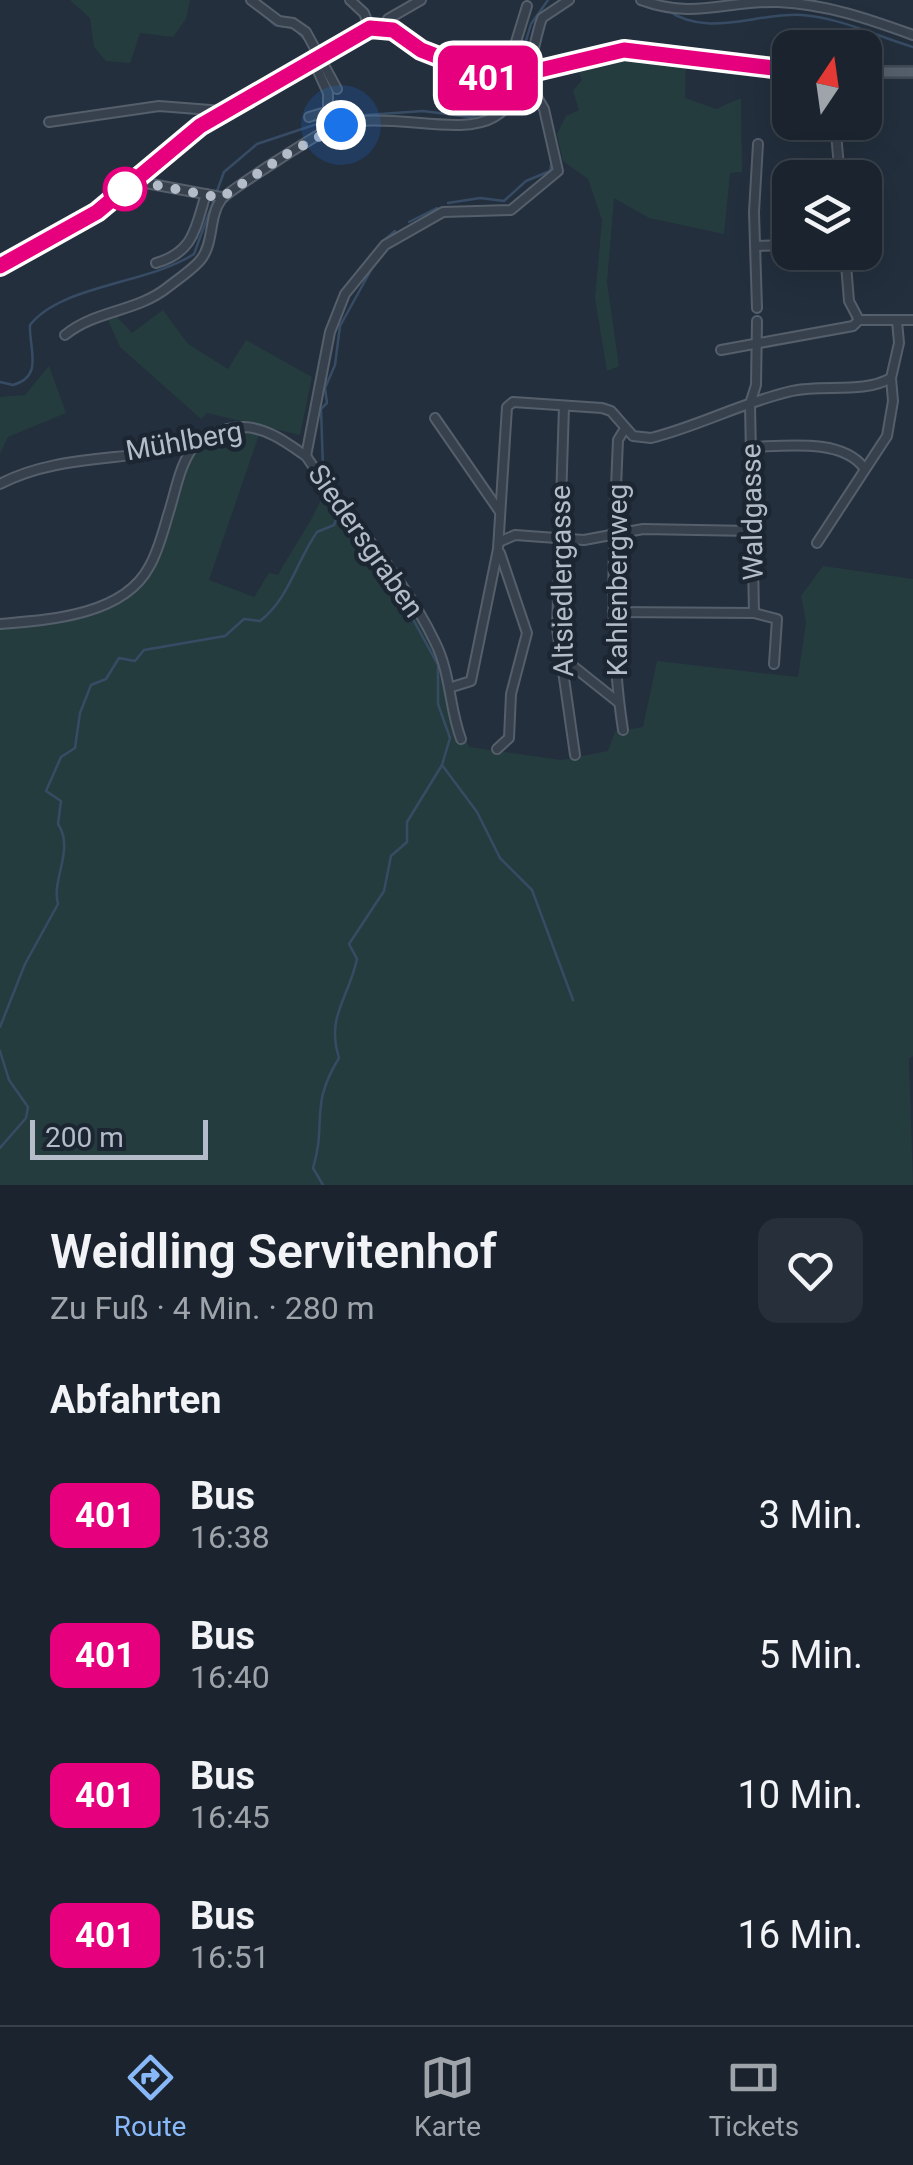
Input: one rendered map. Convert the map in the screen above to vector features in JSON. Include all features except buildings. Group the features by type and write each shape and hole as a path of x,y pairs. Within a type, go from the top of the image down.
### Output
{"main road":[{"path":"0,266 90,217 159,156 224,111 260,94 316,56 370,28 383,27 421,50 506,80 568,60 624,50 772,68"},
{"path":"882,72 913,72"}],"street":[{"path":"251,0 278,22 302,28 337,89"},
{"path":"350,0 364,12 370,28"},
{"path":"383,27 388,19 421,0"},
{"path":"309,118 477,124 504,110 525,76 542,18 569,0"},
{"path":"641,0 686,9 778,2 834,8 913,35"},
{"path":"665,0 686,9"},
{"path":"506,80 528,6"},
{"path":"316,56 328,93 327,120"},
{"path":"306,456 330,332 345,294 385,245 443,212 511,210 558,171 544,109 525,76"},
{"path":"49,122 159,106 224,111"},
{"path":"156,263 180,254 193,242 213,196 327,120"},
{"path":"757,308 758,144"},
{"path":"135,181 213,196"},
{"path":"65,335 90,318 150,299 201,259 213,196"},
{"path":"757,246 772,246"},
{"path":"847,270 850,301 859,320"},
{"name":"Waldgasse","path":"757,320 756,385 750,404 754,613 777,619 774,664"},
{"path":"722,350 852,326 859,320 913,320"},
{"path":"816,543 864,468 877,456 886,436 893,401 891,378 899,343 897,320"},
{"path":"452,687 471,680 499,545 507,407 513,402 611,411 624,430 651,438 722,417 750,404 832,386 876,386 891,378"},
{"name":"Altsiedlergasse","path":"564,406 558,655 575,755"},
{"path":"435,418 516,535"},
{"name":"Mühlberg","path":"0,484 22,472 124,452 164,450 226,428 261,430 306,456"},
{"name":"Kahlenbergweg","path":"623,730 612,612 612,538 618,440 624,430"},
{"path":"0,624 75,614 104,603 143,576 155,552 176,485 199,439"},
{"path":"751,447 838,450 855,456 864,468"},
{"name":"Siedersgraben","path":"306,456 414,604 436,644 452,687 453,718 461,739"},
{"path":"499,545 516,535 612,538 643,529 752,532"},
{"path":"497,750 509,738 510,694 527,632 505,579 499,545"},
{"path":"612,612 754,613"},
{"path":"558,655 618,702"}],"green space":[{"path":"70,0 190,1 186,19 173,37 140,33 130,63 106,61 94,47 90,18"},
{"path":"643,51 686,58 685,98 716,109 741,98 742,172 730,173 724,234 649,218 614,198 607,282 619,366 607,371 595,298 602,220 588,179 563,161 557,134 566,116 579,110 573,91 582,80 575,64"},
{"path":"163,310 188,344 228,369 246,340 312,377 300,435 207,413 201,419 120,347 108,320 117,317 132,333"},
{"path":"49,366 66,413 8,437 0,454 0,397 25,395"},
{"path":"261,429 209,580 254,597 269,573 278,575 326,487 386,562 425,621 469,747 561,760 608,751 615,732 643,727 657,661 798,677 806,622 801,596 823,566 913,579 913,1056 909,1059 913,1185 0,1185 0,624 84,612 124,591 149,568 191,449 213,432"}],"waterway":[{"path":"246,0 275,25 294,28 308,43"},
{"path":"515,77 531,24 548,0"},
{"path":"667,10 699,23 716,24 785,15 816,17 913,47"},
{"path":"323,72 338,116"},
{"path":"0,382 13,385 29,375 33,361 30,325 44,312 62,301 153,272 194,254 224,172 257,144 338,117 423,111 470,117 489,112 513,85"},
{"name":"Siedersgraben","path":"448,203 480,198 504,201 526,181 550,171 552,160"},
{"name":"Siedersgraben","path":"409,222 437,208"},
{"name":"Siedersgraben","path":"382,242 395,231"},
{"name":"Siedersgraben","path":"333,489 323,468 321,409 327,403 325,388 335,365 340,326 371,270"},
{"name":"Siedersgraben","path":"334,502 340,513"},
{"path":"0,1027 25,964 58,904 57,885 64,854 58,824 61,801 46,791 61,757 75,748 80,713 91,685 106,679 119,658 135,661 144,650 225,636 244,619 260,621 286,591 317,532 334,525 339,512"},
{"name":"Siedersgraben","path":"323,1185 313,1168 324,1089 339,1058 337,1019 357,959 349,944 384,891 391,856 407,842 407,822 442,765 450,738 438,704 438,665 403,601 398,599 393,585 384,584 350,523"},
{"path":"442,765 477,812 500,858 532,890 573,1000"},
{"path":"0,1051 9,1080 28,1107 26,1118 0,1148"}],"bus line":[{"name":"401","path":"0,266 90,217 159,156 200,126 266,91 308,60 370,28 393,30 416,48 504,81 614,50 650,50 772,68"}],"route":[{"path":"125,189 135,181 221,198 255,179 287,154 341,125"}]}
